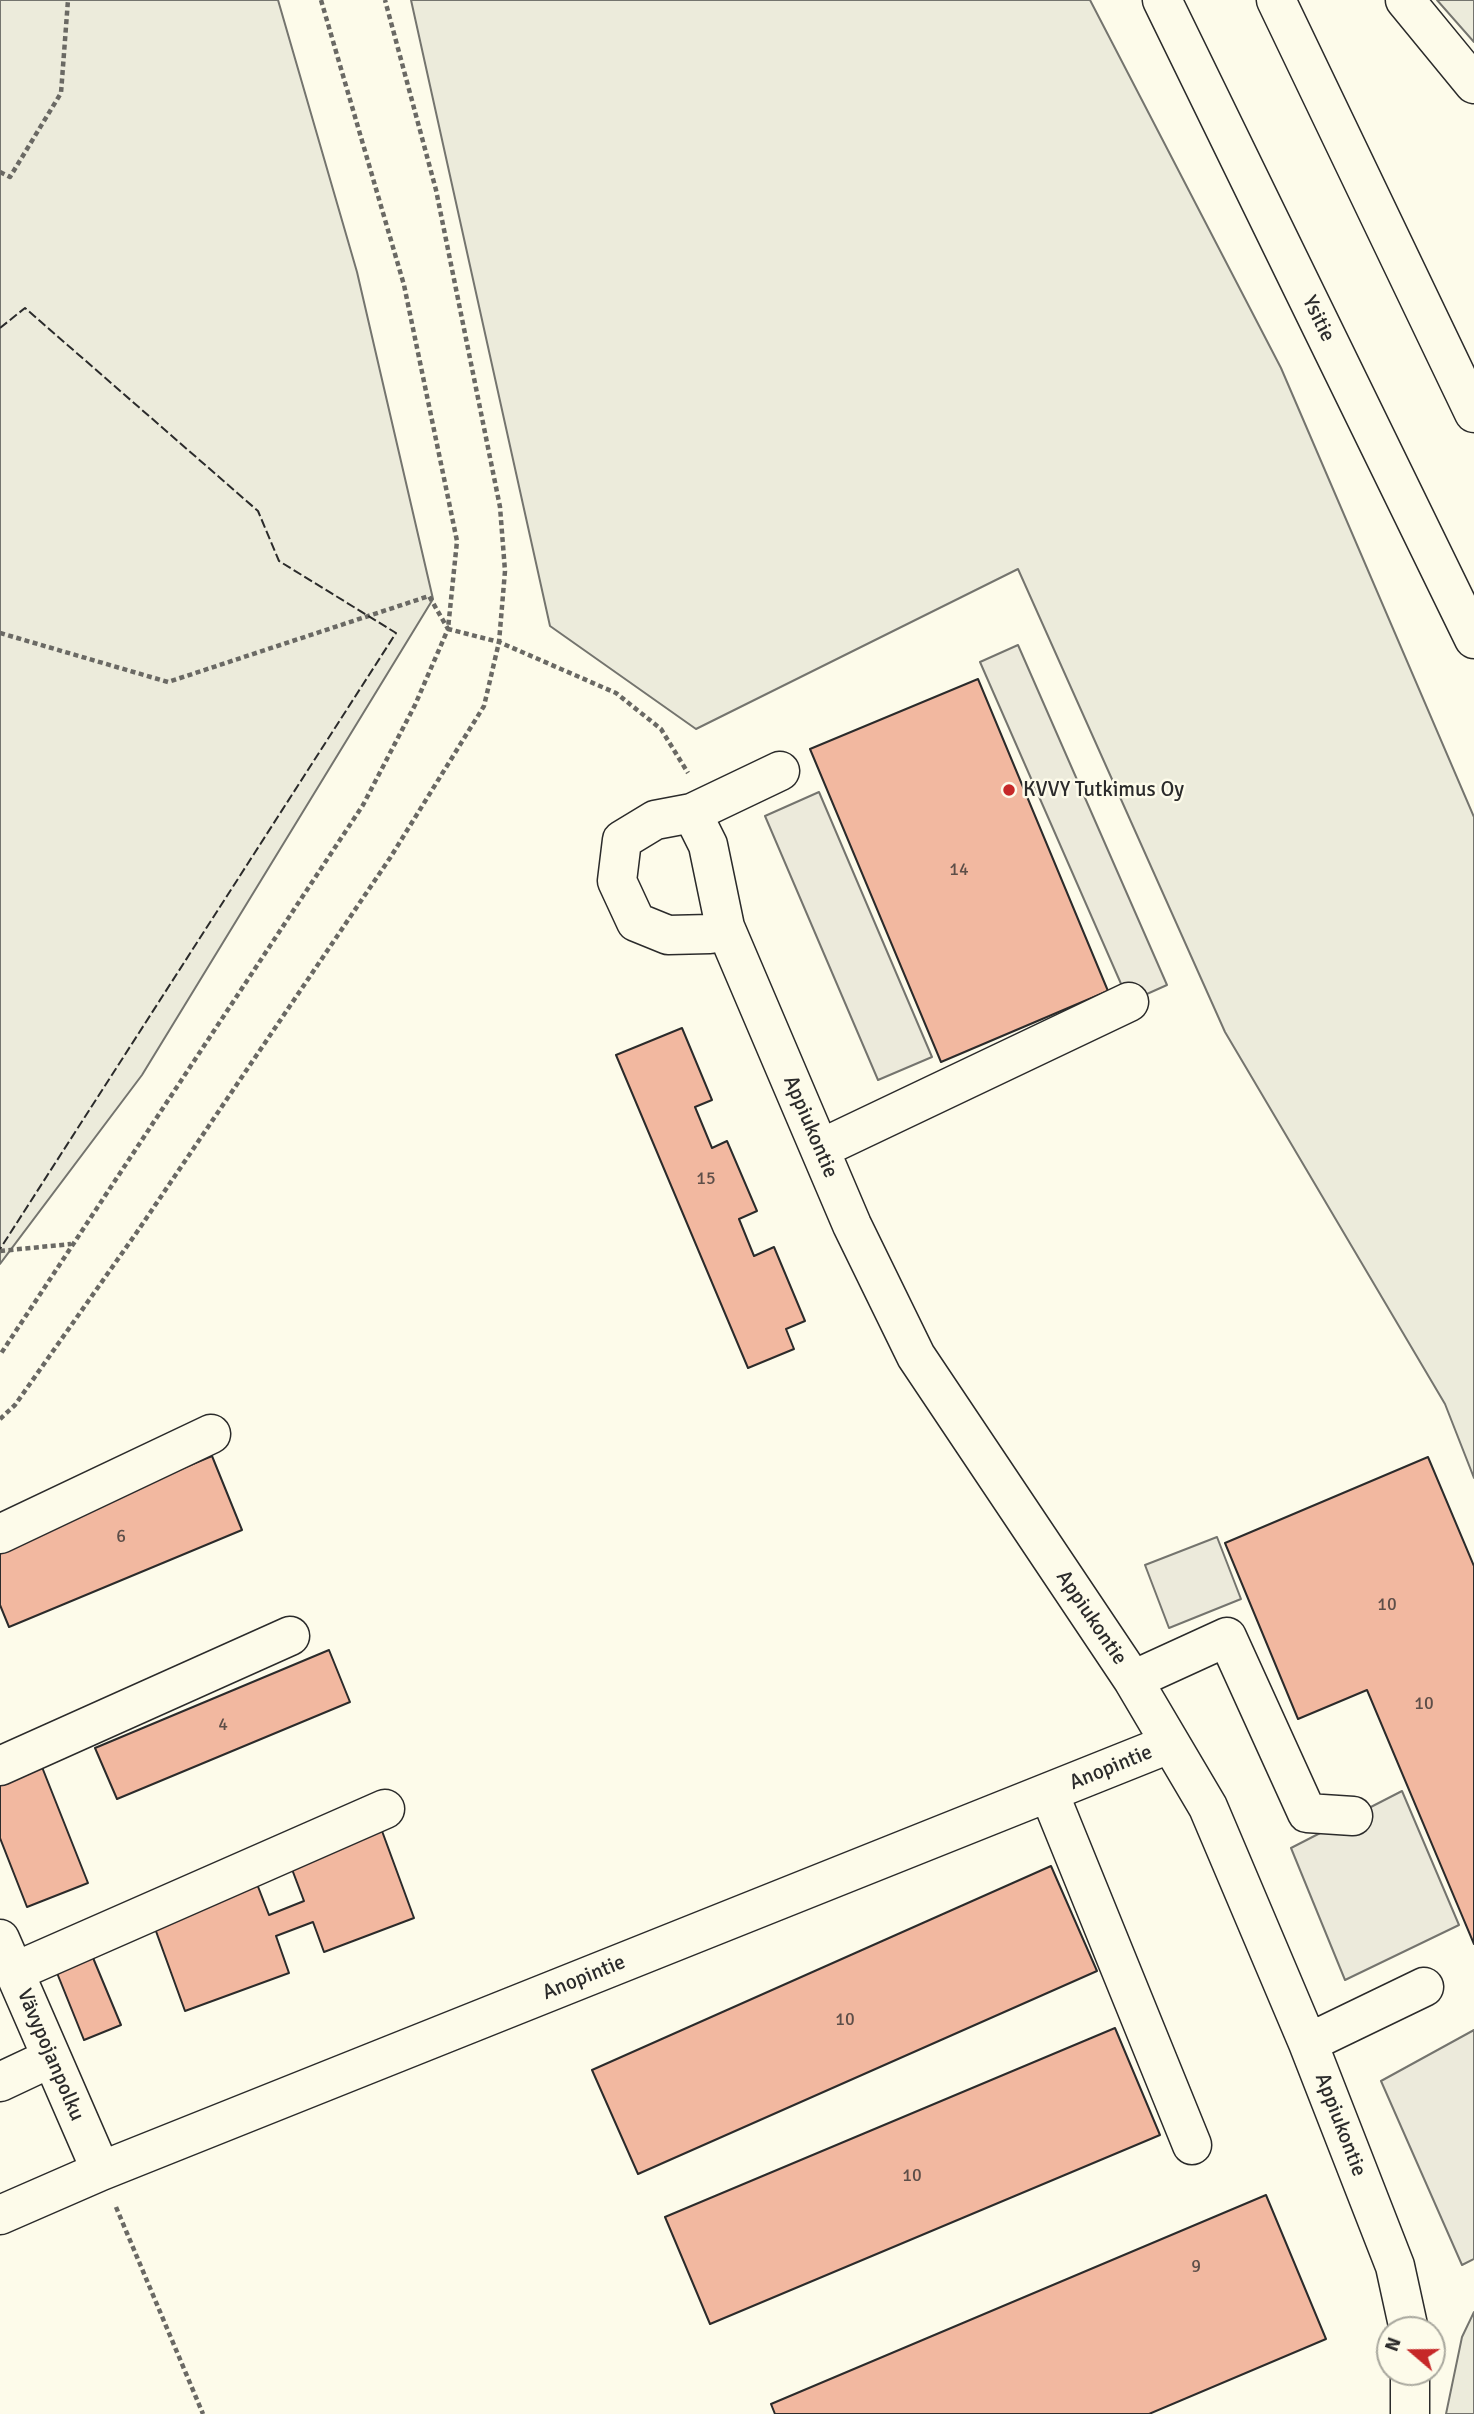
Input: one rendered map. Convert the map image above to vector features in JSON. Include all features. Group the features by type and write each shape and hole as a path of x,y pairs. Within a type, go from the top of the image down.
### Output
{"main road":[{"name":"Ysitie","path":"1162,0 1474,639"},
{"path":"1276,0 1474,413"},
{"path":"1405,0 1474,84"},
{"path":"725,927 710,934 668,935 636,922 617,881 622,840 655,820 692,813 779,771"},
{"name":"Appiukontie","path":"692,813 708,845 725,927 852,1225 916,1356 1133,1680 1208,1807 1308,2043 1395,2266 1406,2316"},
{"path":"820,1149 1129,1002"},
{"path":"0,1534 212,1434"},
{"path":"0,1766 290,1636"},
{"path":"1133,1680 1227,1637 1307,1813 1353,1816"},
{"name":"Anopintie","path":"0,2215 101,2171 1169,1744"},
{"path":"1049,1793 1192,2145"},
{"path":"7,1956 385,1809"},
{"name":"Vävypojanpolku","path":"7,1956 101,2171"},
{"path":"1308,2043 1424,1987"},
{"path":"0,2082 51,2058"},
{"path":"1410,2386 1410,2414"}],"path":[{"path":"0,172 10,177 61,93 68,0"},
{"path":"0,1355 363,805 415,705 447,629 457,541 404,285 321,0"},
{"path":"0,1419 15,1405 137,1232 390,859 484,706 499,642 505,572 500,507 436,190 385,0"},
{"path":"0,633 168,682 429,596 447,629 499,642 616,693 661,729 690,775"},
{"path":"0,1251 72,1244"},
{"path":"101,2171 203,2414"}],"shaded area":[{"path":"0,0 278,0 357,272 433,599 142,1075 0,1264"},
{"path":"411,0 1090,0 1281,368 1474,817 1474,1478 1445,1404 1225,1032 1018,569 696,729 550,626"},
{"path":"1437,0 1474,0 1474,42"},
{"path":"1018,645 1167,985 1129,1002 980,662"},
{"path":"819,792 932,1057 878,1080 765,816"},
{"path":"1217,1537 1241,1599 1169,1628 1145,1565"},
{"path":"1402,1791 1459,1925 1345,1980 1291,1848"},
{"path":"1474,2030 1474,2259 1462,2265 1381,2081"},
{"path":"1474,2312 1474,2414 1446,2414 1462,2337"}],"building":[{"path":"978,679 1108,991 941,1062 810,749"},
{"path":"682,1028 712,1100 695,1107 712,1148 727,1141 757,1211 739,1219 754,1256 774,1247 805,1321 786,1329 794,1349 748,1368 616,1055"},
{"path":"212,1456 242,1530 9,1627 0,1605 0,1545"},
{"path":"1428,1457 1474,1566 1474,1944 1367,1690 1298,1719 1225,1543"},
{"path":"329,1650 350,1702 117,1799 95,1748"},
{"path":"40,1762 88,1883 27,1907 0,1838 0,1778"},
{"path":"382,1831 414,1918 324,1952 313,1922 276,1936 289,1973 185,2011 153,1923 257,1884 269,1915 304,1901 290,1864"},
{"path":"1051,1866 1097,1971 638,2174 592,2070"},
{"path":"91,1953 121,2025 84,2040 55,1968"},
{"path":"1115,2028 1160,2135 710,2324 665,2217"},
{"path":"1266,2195 1326,2339 1149,2414 775,2414 771,2404"}],"fence":[{"path":"0,328 25,308 258,511 279,561 396,633 0,1249"}],"place":[{"name":"KVVY Tutkimus Oy","path":"1009,790"}]}
